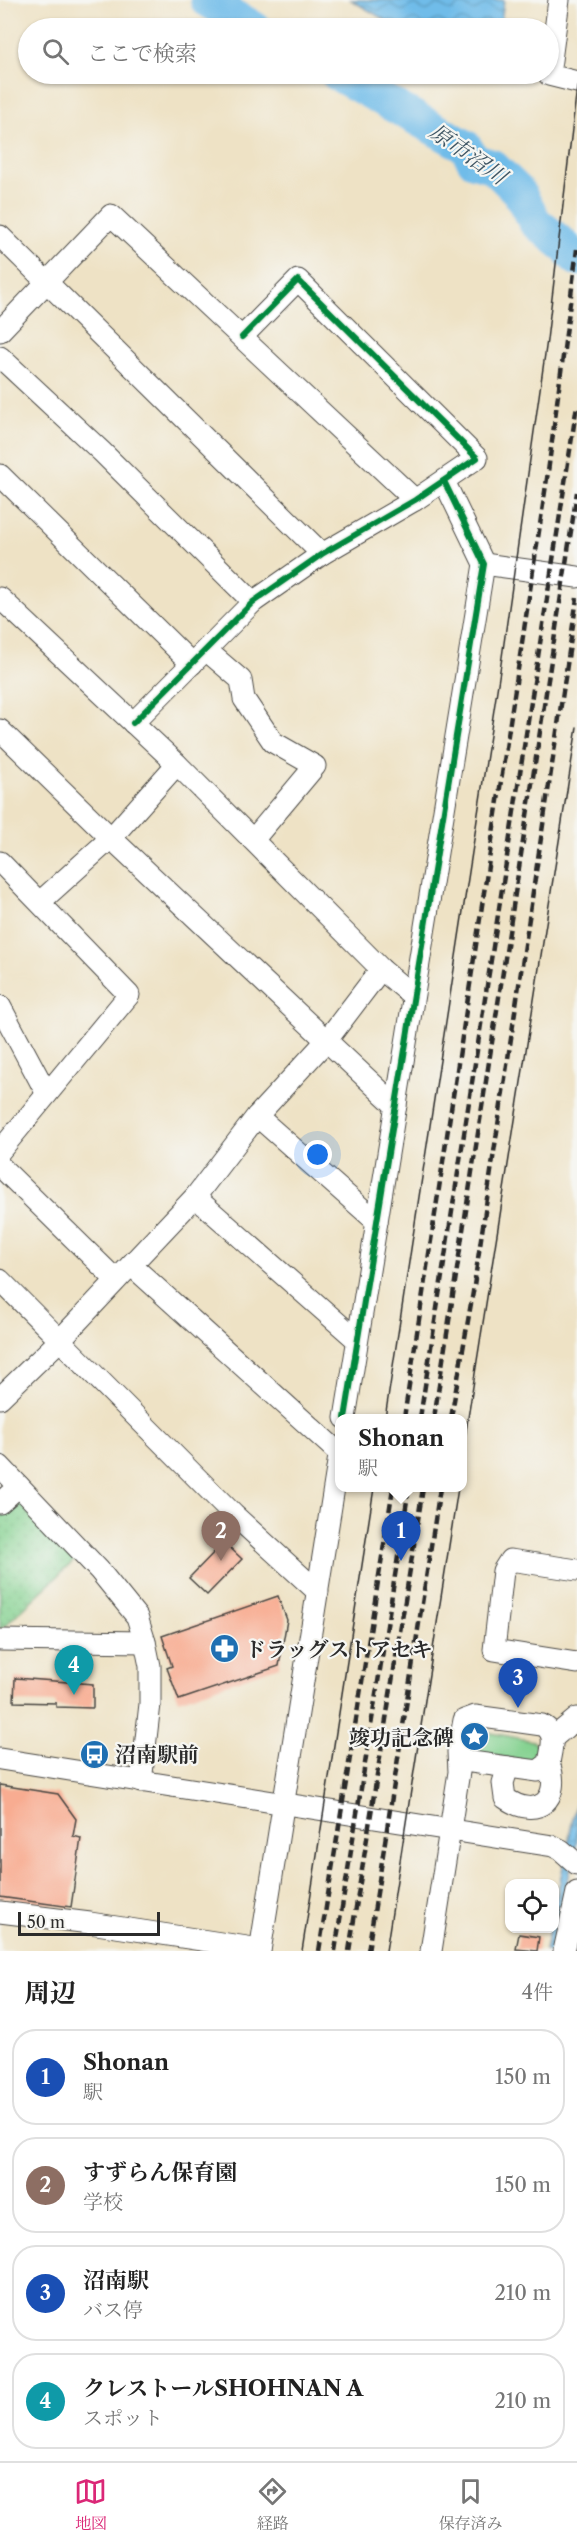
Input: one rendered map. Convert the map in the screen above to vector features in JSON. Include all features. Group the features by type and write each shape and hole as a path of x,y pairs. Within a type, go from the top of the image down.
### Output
{"street":[{"path":"557,18 559,0"},
{"path":"559,78 577,82"},
{"path":"0,331 111,215 416,500"},
{"path":"0,236 322,554"},
{"path":"133,723 253,603 322,554 416,500 477,458 298,280 242,337"},
{"path":"0,357 102,452 253,603"},
{"path":"0,475 199,657 241,680 244,699 273,742 315,766 253,840"},
{"path":"346,1414 484,564 444,480"},
{"path":"484,564 577,577"},
{"path":"0,598 177,764 381,969 413,996"},
{"path":"0,730 111,838 396,1106"},
{"path":"40,902 111,838 177,764"},
{"path":"0,862 129,995 0,1151"},
{"path":"0,1398 59,1341 195,1197 256,1116 327,1040 381,969"},
{"path":"0,1006 47,1094"},
{"path":"256,1116 377,1222"},
{"path":"0,1166 116,1280"},
{"path":"195,1197 357,1340"},
{"path":"131,1264 335,1447"},
{"path":"0,1280 234,1515 318,1592"},
{"path":"0,1466 99,1570 137,1617 150,1666 150,1704 141,1782"},
{"path":"0,1912 90,1923 260,1950 335,1478"},
{"path":"0,1503 19,1486"},
{"path":"577,1570 510,1560 503,1570 494,1650 577,1663"},
{"path":"0,1640 145,1641"},
{"path":"431,1951 463,1762 464,1720 475,1716 542,1725 551,1732 553,1738 549,1762 545,1768 533,1771 463,1762"},
{"path":"553,1738 577,1718"},
{"path":"0,1759 553,1846 577,1864"},
{"path":"508,1767 503,1784 504,1798 516,1806 530,1809 541,1807 549,1799 553,1773 549,1762"},
{"path":"564,1951 577,1892"}],"green space":[{"path":"14,1503 21,1504 75,1560 0,1630 0,1517"},
{"path":"481,1731 533,1741 538,1749 537,1756 532,1762 473,1753 468,1745 470,1736"}],"water":[{"path":"351,0 504,0 501,18 382,18"},
{"path":"577,1799 577,1841 559,1920 559,1887"},
{"path":"548,1933 556,1933 552,1951 545,1951"}],"building":[{"path":"224,1542 242,1559 207,1595 189,1578"},
{"path":"278,1596 287,1620 279,1666 179,1700 167,1668 172,1666 162,1636"},
{"path":"15,1678 93,1684 93,1708 56,1707 56,1703 14,1702"},
{"path":"0,1785 58,1794 76,1819 73,1836 81,1838 71,1907 0,1897"},
{"path":"519,1934 539,1937 537,1951 516,1949"}],"waterway":[{"name":"原市沼川","path":"207,0 237,18"},
{"name":"原市沼川","path":"355,84 465,146 474,161 492,166 518,191 535,222 577,259"}],"tram line":[{"path":"386,1414 501,664 547,340 577,87"},
{"path":"467,1424 577,727"},
{"path":"302,1951 373,1492"},
{"path":"386,1951 457,1492"}],"railway":[{"path":"405,1414 548,472 577,249"},
{"path":"421,1414 577,405"},
{"path":"435,1414 577,492"},
{"path":"452,1414 473,1292 577,598"},
{"path":"319,1951 392,1492"},
{"path":"335,1951 408,1492"},
{"path":"349,1951 422,1492"},
{"path":"368,1951 439,1492"}],"cycle path":[{"path":"133,723 253,602 322,554 415,500 477,458 298,280 242,337"},
{"path":"346,1414 484,564 444,481"}],"place":[{"name":"すずらん保育園","path":"221,1561"},
{"name":"Shonan","path":"401,1561"},
{"name":"ドラッグストアセキ","path":"224,1649"},
{"name":"クレストールSHOHNAN A","path":"74,1695"},
{"name":"沼南駅","path":"518,1708"},
{"name":"竣功記念碑","path":"475,1737"},
{"name":"沼南駅前","path":"94,1754"}]}
